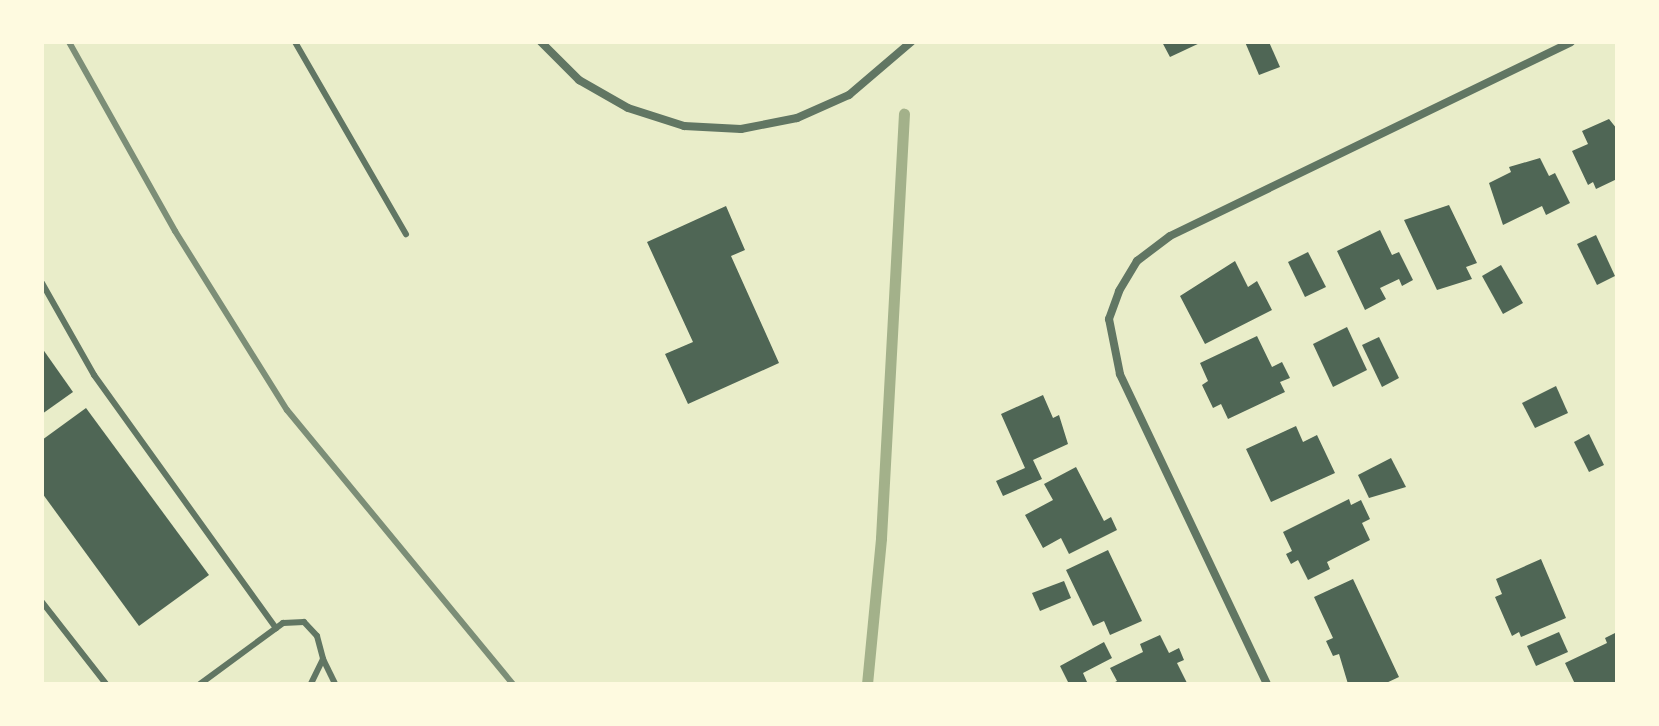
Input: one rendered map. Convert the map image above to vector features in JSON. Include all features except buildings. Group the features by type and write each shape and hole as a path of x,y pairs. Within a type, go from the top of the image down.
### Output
{"street":[{"path":"541,42 579,80 628,108 684,126 741,129 797,118 849,95 911,42"},
{"path":"1267,684 1120,374 1109,319 1119,291 1137,261 1170,236 1571,42"}],"lane":[{"path":"295,42 406,234"},
{"path":"42,283 94,375 276,628"},
{"path":"42,602 106,684"},
{"path":"200,684 276,628 304,622 317,636 323,659 335,684"},
{"path":"311,684 323,659"}],"waterway":[{"path":"867,684 881,538 904,114"}],"railway":[{"path":"69,42 175,231 287,410 513,684"}]}
